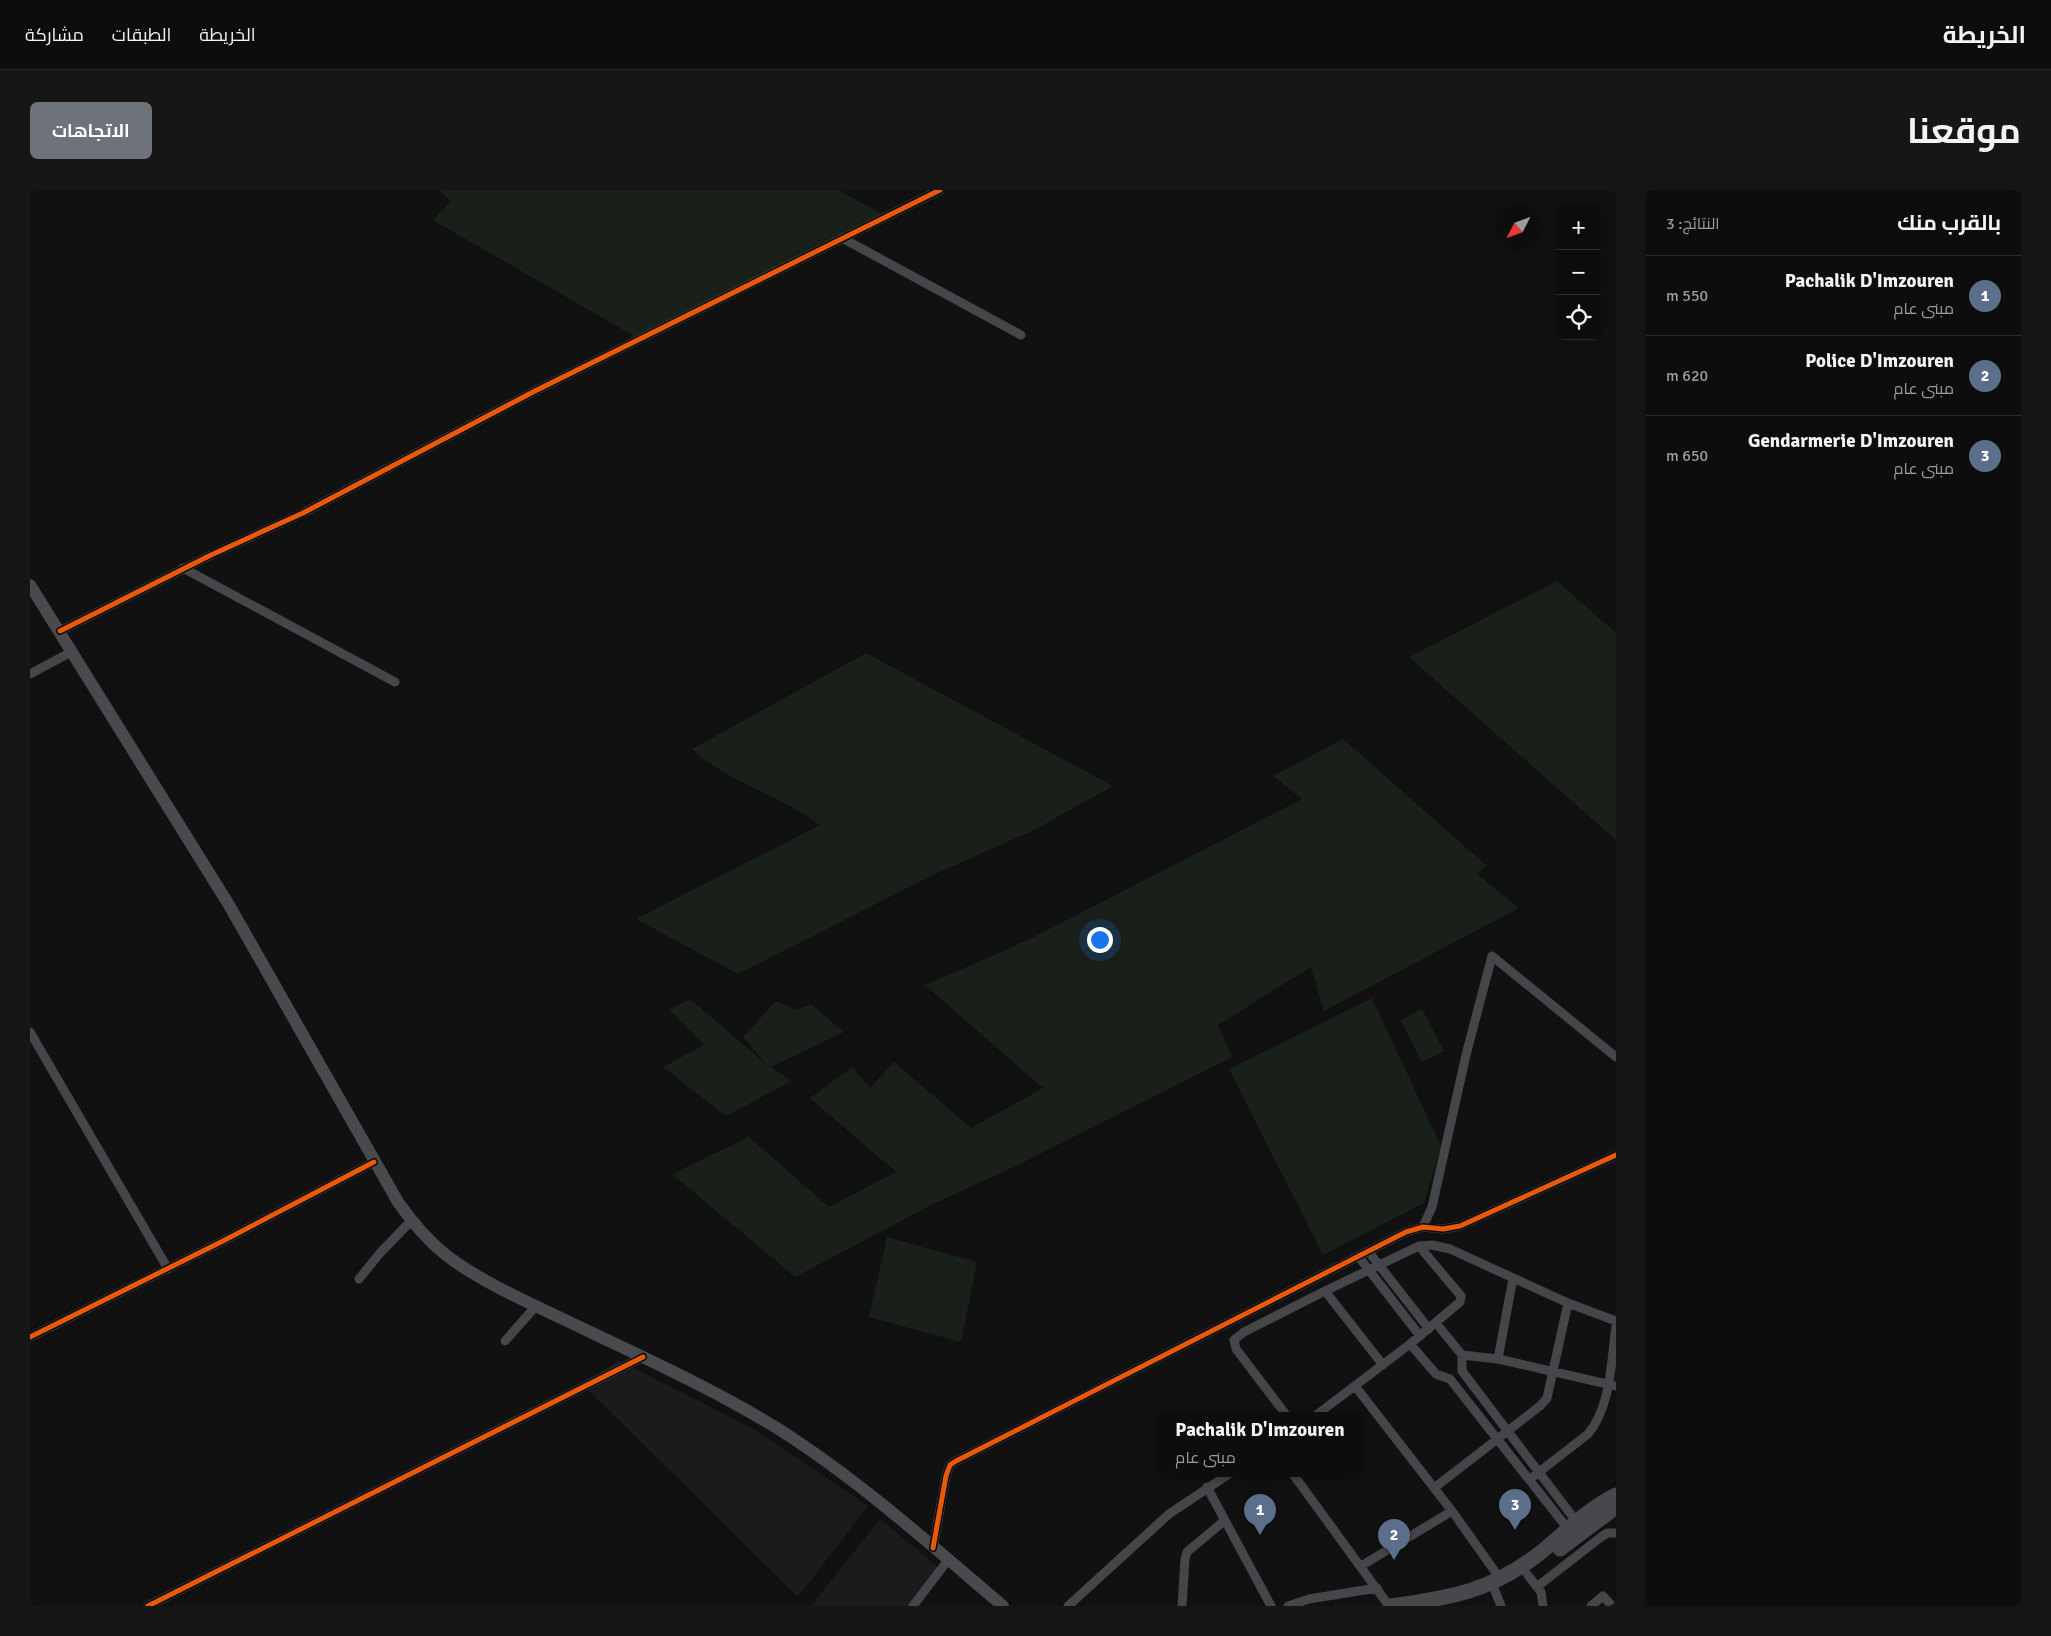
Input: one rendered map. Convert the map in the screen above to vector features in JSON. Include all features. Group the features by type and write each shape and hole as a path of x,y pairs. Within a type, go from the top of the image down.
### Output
{"highway":[{"path":"1390,1606 1463,1594 1498,1585 1572,1525 1616,1495"},
{"path":"1451,1606 1527,1574 1616,1507"}],"main road":[{"path":"30,585 73,651 229,905 374,1162 412,1222 446,1256 536,1306 643,1357 780,1430 871,1495 948,1560 995,1604"}],"street":[{"path":"60,631 183,568 303,513 427,446 940,190"},
{"path":"842,238 1021,335"},
{"path":"183,568 395,682"},
{"path":"30,674 73,651"},
{"path":"1423,1227 1432,1207 1466,1055 1492,956 1616,1057"},
{"path":"30,1032 168,1269"},
{"path":"933,1548 946,1476 950,1465 956,1461 1358,1256 1423,1227 1443,1229 1460,1226 1616,1155"},
{"path":"30,1337 168,1269 374,1162"},
{"path":"359,1280 380,1253 412,1222"},
{"path":"1284,1412 1236,1349 1234,1340 1244,1332 1368,1269 1419,1246 1432,1245 1450,1249 1568,1303 1616,1321"},
{"path":"1319,1412 1458,1306 1461,1296 1419,1246"},
{"path":"1368,1252 1433,1326 1462,1355 1498,1360 1612,1385"},
{"path":"1358,1256 1420,1336"},
{"path":"1498,1360 1513,1278"},
{"path":"1325,1291 1383,1365"},
{"path":"1434,1488 1545,1401 1568,1303"},
{"path":"505,1340 536,1306"},
{"path":"1529,1481 1588,1434 1595,1426 1612,1385 1616,1327"},
{"path":"1410,1344 1436,1374 1450,1379 1529,1481 1572,1525"},
{"path":"1462,1355 1462,1371 1538,1472 1572,1525"},
{"path":"148,1606 643,1357"},
{"path":"1450,1379 1462,1371"},
{"path":"1354,1386 1452,1511 1498,1585 1502,1606"},
{"path":"1068,1606 1161,1521 1207,1487 1224,1477"},
{"path":"1295,1477 1390,1606"},
{"path":"1207,1487 1271,1606"},
{"path":"1360,1566 1452,1511"},
{"path":"1182,1606 1187,1552 1224,1521"},
{"path":"1538,1586 1601,1537 1607,1533 1616,1532"},
{"path":"913,1606 948,1560"},
{"path":"1527,1574 1538,1586 1543,1606"},
{"path":"1288,1606 1309,1599 1377,1588"},
{"path":"1591,1606 1603,1596 1612,1606"}],"shaded area":[{"path":"440,190 838,190 889,218 644,342 433,220 451,202"},
{"path":"1557,581 1616,633 1616,840 1409,657"},
{"path":"866,653 1113,786 1036,829 931,876 738,974 636,919 820,825 789,805 722,771 692,749"},
{"path":"1343,739 1487,866 1477,874 1519,908 1324,1011 1311,967 1218,1025 1232,1057 1016,1166 933,1204 795,1277 672,1174 749,1137 829,1207 896,1172 810,1098 852,1067 870,1088 894,1062 971,1128 1043,1088 925,985 1026,941 1302,799 1273,776"},
{"path":"1372,998 1441,1146 1424,1203 1323,1255 1229,1069"},
{"path":"690,999 766,1064 743,1037 776,1001 796,1010 811,1004 844,1032 771,1067 792,1081 726,1116 663,1067 704,1045 669,1010"},
{"path":"1422,1009 1444,1051 1422,1062 1401,1020"},
{"path":"887,1237 977,1262 961,1342 869,1317"},
{"path":"618,1360 754,1429 868,1506 798,1597 583,1385"},
{"path":"880,1519 941,1569 915,1606 811,1606"}],"cycle path":[{"path":"60,631 211,555 303,513 535,391 940,190"},
{"path":"933,1548 946,1476 950,1465 956,1461 1406,1232 1423,1227 1443,1229 1460,1226 1616,1155"},
{"path":"30,1337 223,1241 374,1162"},
{"path":"148,1606 643,1357"}],"place":[{"name":"Gendarmerie D'Imzouren","path":"1515,1530"},
{"name":"Pachalik D'Imzouren","path":"1260,1535"},
{"name":"Police D'Imzouren","path":"1394,1560"}]}
